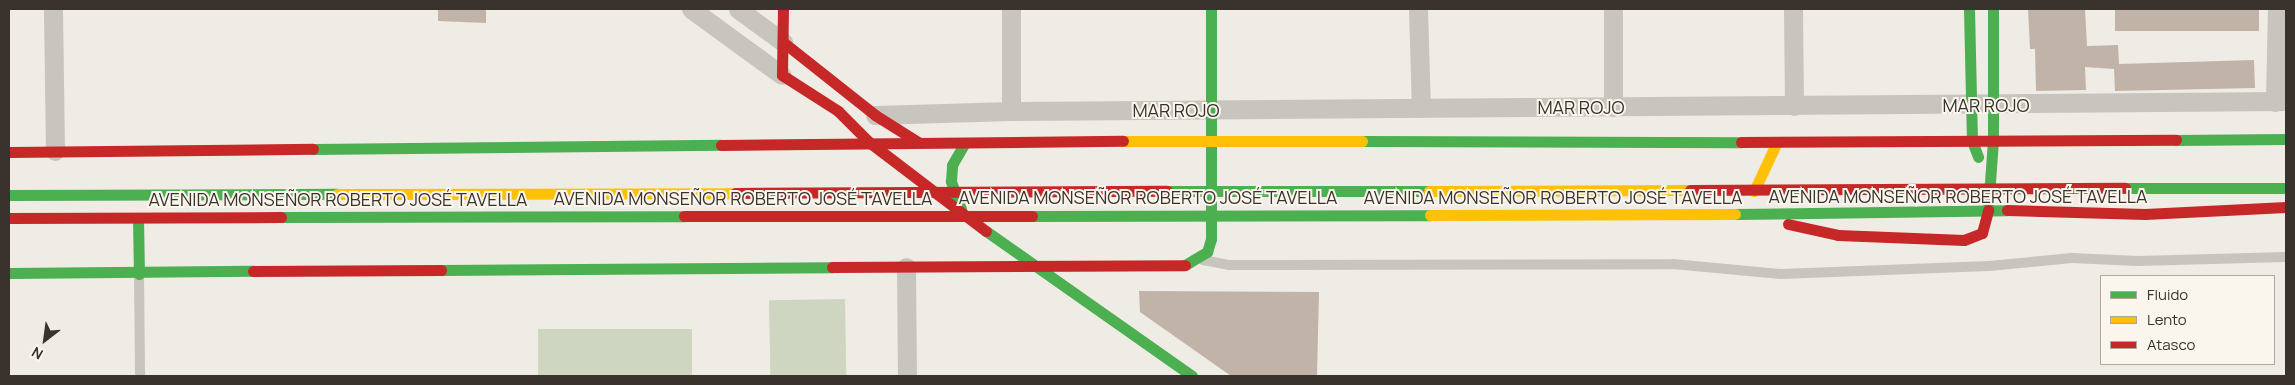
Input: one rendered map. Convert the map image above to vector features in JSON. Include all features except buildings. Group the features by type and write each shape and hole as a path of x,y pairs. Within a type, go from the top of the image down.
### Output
{"main road":[{"path":"783,9 782,75 838,111 869,142 963,215 1192,376"},
{"path":"9,273 139,274 1036,266 1104,270 1189,265 1200,259 1207,252 1211,239 1211,9"},
{"path":"1969,9 1972,141 1989,189"},
{"path":"1745,214 1838,235 1964,240 1982,233 1988,210 1993,140 1993,9"},
{"path":"783,42 875,115 918,142"},
{"path":"9,152 869,142 964,144 1212,140 1777,142 2286,139"},
{"path":"1754,191 1777,142"},
{"path":"963,215 953,193 952,165 964,144"},
{"name":"AVENIDA MONSEÑOR ROBERTO JOSÉ TAVELLA","path":"10,194 1754,191 2286,188"},
{"name":"AVENIDA MONSEÑOR ROBERTO JOSÉ TAVELLA","path":"9,218 1745,214 1988,210 2145,214 2286,207"},
{"path":"138,218 139,274"},
{"path":"1094,293 1102,311"}],"street":[{"path":"52,9 55,151"},
{"path":"691,9 782,75"},
{"path":"738,9 783,42"},
{"path":"1011,9 1011,111"},
{"path":"1418,9 1420,108"},
{"path":"1613,9 1613,107"},
{"path":"1793,9 1794,106"},
{"path":"2277,9 2281,102"},
{"name":"MAR ROJO","path":"875,115 1011,111 1212,109 1993,106 2281,102"},
{"path":"906,267 908,376"}],"lane":[{"path":"1200,259 1229,265 1673,264 1781,274 1989,266 2072,258 2137,261 2286,257"},
{"path":"139,274 140,376"}],"green space":[{"path":"845,299 846,376 770,376 769,300"},
{"path":"538,329 692,329 692,376 538,376"}],"traffic: fast":[{"path":"1185,265 1207,252 1211,239 1211,9"},
{"path":"1969,9 1972,141 1978,157"},
{"path":"1988,210 1993,140 1993,9"},
{"path":"2176,140 2286,139"},
{"path":"1362,141 1741,142"},
{"path":"961,209 951,181 952,165 964,144"},
{"path":"313,149 721,145"},
{"path":"2125,188 2286,188"},
{"path":"1167,191 1429,191"},
{"path":"9,195 337,194"},
{"path":"1735,214 2007,210"},
{"path":"1032,216 1430,215"},
{"path":"281,217 684,216"},
{"path":"138,218 139,274"},
{"path":"986,231 1192,376"},
{"path":"441,270 832,267"},
{"path":"9,273 253,271"}],"traffic: slow":[{"path":"1123,141 1362,141"},
{"path":"1754,191 1777,142"},
{"path":"1429,191 1690,190"},
{"path":"337,194 735,193"},
{"path":"1430,215 1735,214"}],"traffic: jam":[{"path":"783,9 782,75 838,111 869,142 986,231"},
{"path":"783,42 875,115 918,142"},
{"path":"1741,142 2176,140"},
{"path":"721,145 1123,141"},
{"path":"9,152 313,149"},
{"path":"1690,190 2125,188"},
{"path":"735,193 1167,191"},
{"path":"2007,210 2145,214 2286,207"},
{"path":"1788,224 1838,235 1964,240 1982,233 1988,210"},
{"path":"684,216 1032,216"},
{"path":"9,218 281,217"},
{"path":"832,267 1185,265"},
{"path":"253,271 441,270"}]}
